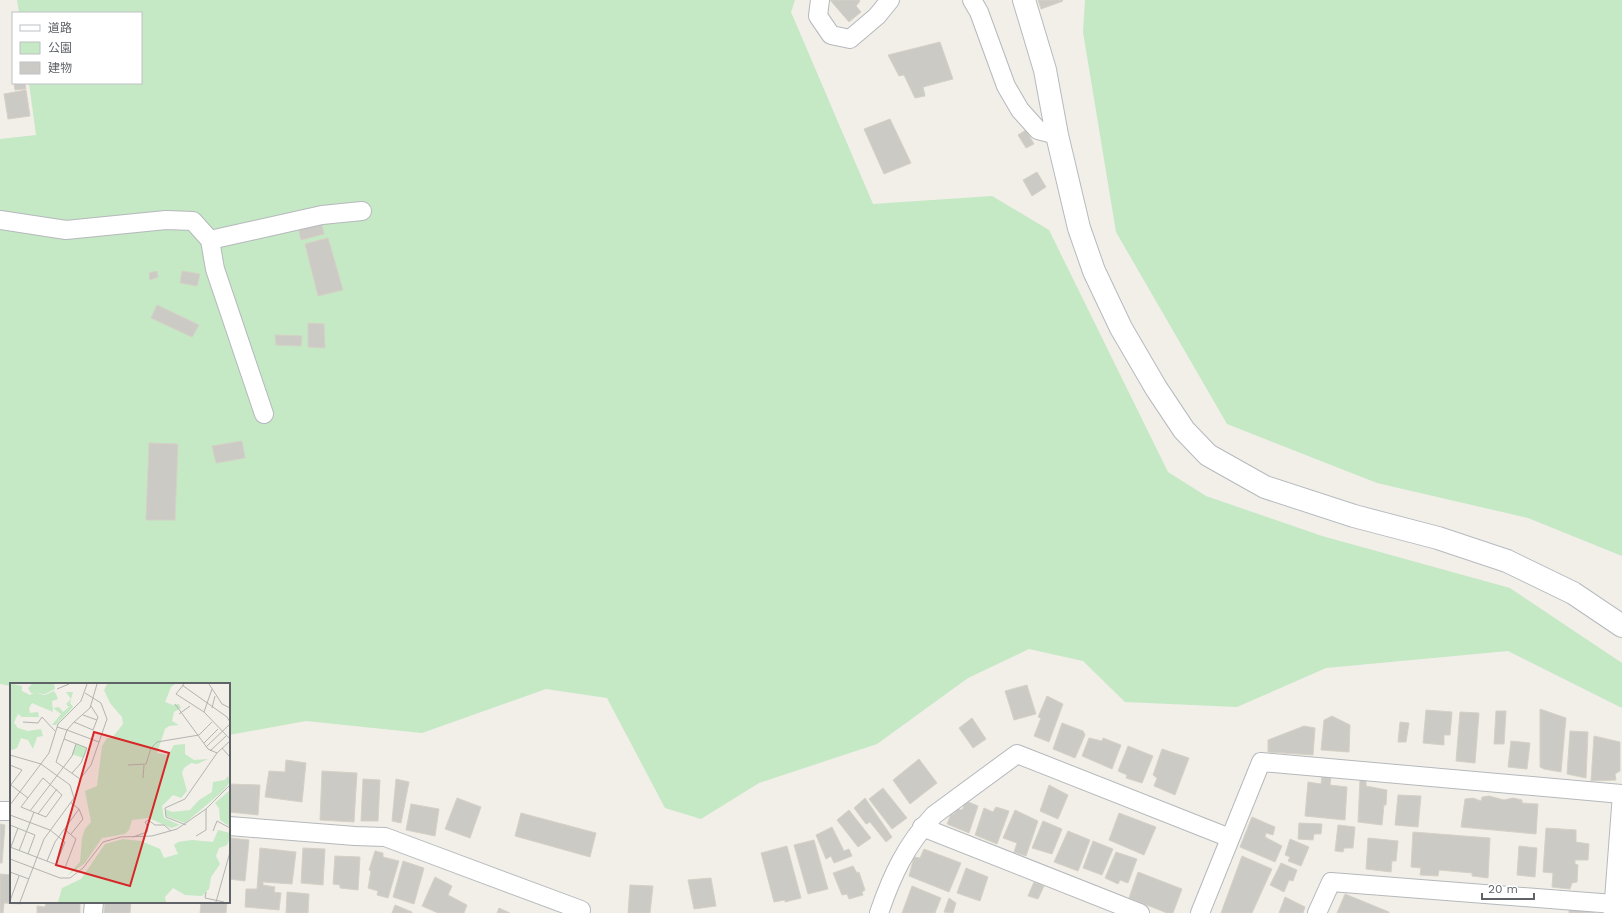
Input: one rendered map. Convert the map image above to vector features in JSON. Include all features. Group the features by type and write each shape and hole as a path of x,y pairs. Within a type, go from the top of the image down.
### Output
{"street":[{"path":"820,0 818,16 831,35 850,39 877,16 890,0"},
{"path":"972,0 979,12 1006,86 1020,110 1038,130 1057,135"},
{"path":"1024,0 1045,70 1057,135 1080,228 1094,271 1121,328 1156,388 1184,430 1208,455 1265,487 1354,516 1438,538 1506,561 1572,592 1622,626"},
{"path":"210,240 322,215 362,211"},
{"path":"0,220 66,230 166,220 193,221 210,240 215,269 264,414"},
{"path":"879,913 898,863 922,828 934,815 1017,754 1230,838"},
{"path":"1200,913 1261,762 1622,794 1613,909 1331,882 1317,913"},
{"path":"230,826 385,837 581,910 579,913"},
{"path":"922,828 1140,913"},
{"path":"93,913 94,903"}],"green space":[{"path":"17,0 795,0 791,12 873,204 992,196 1049,230 1168,472 1206,496 1322,536 1510,588 1622,663 1622,708 1508,651 1326,668 1237,707 1125,702 1083,661 1029,649 968,678 877,744 759,783 701,819 665,808 607,698 546,689 422,733 306,721 230,735 230,683 10,683 10,686 0,684 0,139 36,135 29,84 142,84 142,12 19,12"},
{"path":"1085,0 1622,0 1622,556 1528,518 1377,483 1227,424 1116,232 1083,32"}],"building":[{"path":"830,0 859,0 860,1 856,6 861,12 849,22"},
{"path":"1038,0 1062,0 1063,1 1041,9"},
{"path":"940,42 953,79 923,87 925,96 915,98 904,75 899,76 888,55"},
{"path":"14,84 25,84 26,89 15,90"},
{"path":"26,90 30,116 8,119 4,94"},
{"path":"890,119 911,163 884,174 864,129"},
{"path":"1026,130 1034,144 1026,148 1018,135"},
{"path":"1037,172 1046,187 1032,196 1023,180"},
{"path":"321,220 324,234 301,240 298,227"},
{"path":"328,238 343,290 318,296 305,244"},
{"path":"157,271 158,277 150,280 149,273"},
{"path":"182,271 200,274 197,286 180,283"},
{"path":"157,305 199,325 192,337 151,318"},
{"path":"308,323 324,324 325,348 308,347"},
{"path":"275,335 302,336 301,346 276,345"},
{"path":"242,441 245,458 216,463 212,446"},
{"path":"149,443 178,444 175,520 146,520"},
{"path":"1027,685 1036,714 1014,720 1005,691"},
{"path":"1047,696 1063,704 1049,742 1034,736 1041,718 1038,717"},
{"path":"1540,709 1566,718 1561,772 1540,767"},
{"path":"1426,710 1452,712 1450,735 1444,735 1444,745 1423,743"},
{"path":"1496,711 1506,711 1504,744 1494,744"},
{"path":"1460,712 1479,713 1475,763 1456,761"},
{"path":"1332,716 1350,725 1349,752 1321,750 1324,720"},
{"path":"972,718 986,739 973,748 959,728"},
{"path":"1400,722 1409,723 1406,742 1398,742"},
{"path":"1062,723 1083,731 1085,735 1075,758 1053,749"},
{"path":"1304,726 1315,728 1313,755 1268,752 1268,740"},
{"path":"1570,731 1588,732 1586,778 1567,774"},
{"path":"1594,736 1620,742 1620,771 1615,774 1616,780 1591,781"},
{"path":"1089,738 1102,741 1103,738 1121,745 1112,769 1082,756"},
{"path":"1511,741 1530,743 1527,769 1508,767"},
{"path":"1128,746 1153,756 1142,783 1126,778 1127,775 1118,771"},
{"path":"1162,749 1189,758 1175,795 1154,786 1157,778 1153,775"},
{"path":"919,759 937,783 910,804 893,780"},
{"path":"286,760 306,763 302,802 265,797 269,771 285,772"},
{"path":"322,771 357,773 354,822 320,820"},
{"path":"1322,776 1331,777 1330,785 1347,787 1345,820 1305,816 1308,782 1321,784"},
{"path":"363,779 380,780 378,821 361,821"},
{"path":"396,779 409,782 401,823 392,821"},
{"path":"1360,779 1366,779 1366,786 1387,790 1382,825 1358,822"},
{"path":"230,784 260,785 258,815 230,812"},
{"path":"1049,785 1068,795 1058,819 1040,811"},
{"path":"883,788 907,818 892,829 869,799"},
{"path":"1398,795 1421,796 1418,827 1395,825"},
{"path":"1489,796 1504,800 1513,798 1522,800 1522,803 1538,804 1536,834 1461,827 1465,799 1473,798 1481,801 1482,797"},
{"path":"457,798 481,807 470,838 445,829"},
{"path":"865,798 892,837 886,842 870,822 866,824 854,808"},
{"path":"966,801 978,806 969,833 947,824 951,814 954,814 957,809 962,810"},
{"path":"411,804 439,809 435,836 406,830"},
{"path":"996,807 1009,811 997,844 975,835 984,808 993,812"},
{"path":"849,810 871,838 858,847 837,820"},
{"path":"1015,810 1038,821 1026,856 1014,852 1017,843 1003,838"},
{"path":"521,813 596,833 590,857 515,836"},
{"path":"1119,813 1156,827 1144,855 1109,840"},
{"path":"1252,817 1275,827 1273,835 1266,833 1265,837 1282,846 1275,862 1240,847"},
{"path":"1043,821 1062,829 1052,854 1032,848"},
{"path":"1299,823 1322,824 1321,834 1314,834 1313,840 1298,839"},
{"path":"0,824 5,825 2,863 0,863"},
{"path":"1338,825 1355,827 1353,848 1344,848 1343,852 1335,851"},
{"path":"832,827 844,851 849,849 852,856 834,863 831,856 826,859 816,835"},
{"path":"1546,828 1576,830 1576,842 1589,844 1588,860 1575,860 1575,864 1578,865 1577,882 1572,883 1570,889 1552,887 1553,873 1543,872"},
{"path":"1068,831 1090,840 1078,871 1054,862"},
{"path":"1413,832 1490,838 1488,878 1472,876 1472,873 1439,870 1438,876 1420,875 1421,868 1411,867"},
{"path":"231,838 249,840 245,881 230,879"},
{"path":"1368,838 1398,841 1396,861 1392,861 1391,872 1366,869"},
{"path":"1290,839 1309,847 1301,866 1288,861 1290,857 1285,855"},
{"path":"814,840 828,889 808,894 794,845"},
{"path":"1093,841 1113,849 1102,875 1083,868"},
{"path":"787,846 801,898 785,902 785,900 774,902 761,853"},
{"path":"1519,846 1537,848 1535,877 1517,875"},
{"path":"260,848 296,852 292,884 263,882 263,885 275,887 274,892 281,893 279,910 245,907 246,889 257,889"},
{"path":"303,848 325,849 323,885 301,883"},
{"path":"924,849 961,863 949,892 909,876 914,857 920,858"},
{"path":"375,851 383,853 383,857 399,861 388,898 377,895 378,891 368,888 371,871 369,870"},
{"path":"1116,852 1137,859 1128,883 1120,880 1118,884 1105,878"},
{"path":"335,856 360,857 358,890 340,888 340,885 333,884"},
{"path":"1242,856 1272,869 1252,913 1221,913"},
{"path":"403,861 424,868 414,904 393,897"},
{"path":"1281,863 1297,870 1293,881 1289,880 1284,892 1270,885"},
{"path":"853,866 857,873 859,872 865,890 862,892 863,895 849,899 847,894 842,895 833,873"},
{"path":"966,868 988,877 980,901 957,893"},
{"path":"1138,872 1182,889 1173,913 1167,913 1129,898"},
{"path":"0,874 10,875 10,903 21,904 4,903 3,913 0,913"},
{"path":"435,877 452,886 448,895 467,905 464,913 438,913 422,906"},
{"path":"711,878 716,906 694,909 688,880"},
{"path":"1034,882 1044,886 1038,899 1028,896"},
{"path":"630,885 653,886 650,913 628,913"},
{"path":"912,886 941,898 935,913 902,913"},
{"path":"287,892 309,894 308,913 286,913"},
{"path":"1345,894 1389,912 1389,913 1337,913"},
{"path":"1285,897 1305,907 1303,913 1279,913"},
{"path":"949,898 956,903 953,913 944,912"},
{"path":"46,903 80,903 80,913 37,913 37,906 45,907"},
{"path":"105,903 131,903 130,913 104,913"},
{"path":"201,903 227,903 226,913 200,913"},
{"path":"395,905 412,912 412,913 392,913"},
{"path":"499,908 510,913 497,913"},
{"path":"1569,909 1595,910 1595,913 1569,913"}]}
